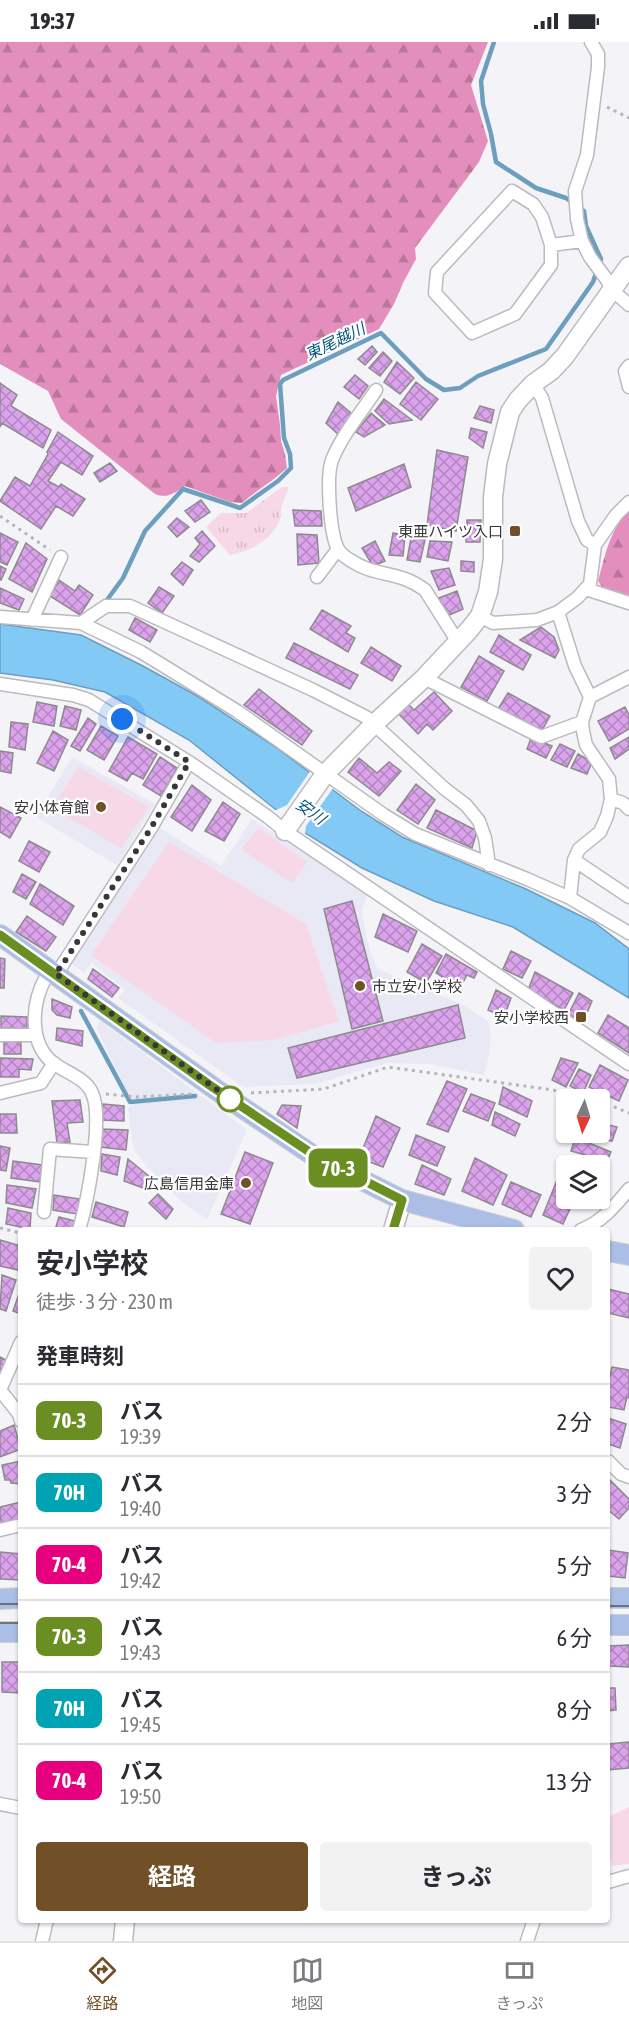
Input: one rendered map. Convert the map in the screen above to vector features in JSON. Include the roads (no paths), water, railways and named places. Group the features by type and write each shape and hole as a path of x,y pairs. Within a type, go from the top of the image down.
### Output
{"main road":[{"path":"0,935 217,1090 314,1155 402,1200 502,1227"},
{"path":"610,1251 629,1256"},
{"path":"0,1599 18,1598"},
{"path":"610,1598 629,1598"},
{"path":"610,1625 629,1625"},
{"path":"0,1632 18,1632"}],"street":[{"path":"591,42 598,54 595,101 587,155 575,191 577,219 582,241 590,257 612,290 629,305"},
{"path":"512,191 533,204 542,217 551,245 551,265 515,314 472,333 435,292 437,272 512,191"},
{"path":"551,245 582,241"},
{"path":"289,826 325,774 424,678 480,616 488,592 492,559 493,497 497,464 510,412 533,384 566,356 629,266"},
{"path":"629,366 625,371 629,387"},
{"path":"533,384 542,398 578,521 586,540 595,545"},
{"path":"376,390 337,448 330,464 332,531 338,549 349,559 376,573 399,575 425,590 458,642"},
{"path":"480,616 493,623 537,620 558,612 577,598 590,584 595,545 616,515 629,502"},
{"path":"317,577 338,549"},
{"path":"32,620 61,558"},
{"path":"586,589 629,603"},
{"path":"81,623 106,606 130,606 339,702 366,717 466,806 479,821 485,838 489,865"},
{"path":"558,612 575,666 590,697 582,722 586,745 609,779 611,799 600,832 579,849 573,860 570,898"},
{"path":"0,617 81,623 141,652 237,711 325,774 415,834 570,898 629,933"},
{"path":"590,697 629,677"},
{"path":"424,678 541,737 582,722"},
{"path":"0,684 73,695 89,700 189,762 268,817 289,826 629,1064"},
{"path":"80,1227 86,1208 97,1124 92,1093 80,1079 54,1063 43,1052 35,1035 35,1006 46,977 61,967 151,828 189,762"},
{"path":"611,799 623,803 629,809"},
{"path":"573,860 629,897"},
{"path":"0,1035 35,1035"},
{"path":"0,1093 41,1083 54,1063"},
{"path":"44,1212 50,1149 93,1152"},
{"path":"588,1227 611,1210 629,1189"},
{"path":"394,1227 402,1200"},
{"path":"18,1349 0,1390 18,1413"},
{"path":"610,1463 621,1474 629,1477"},
{"path":"0,1530 18,1526"},
{"path":"0,1804 18,1807"},
{"path":"610,1881 629,1876"},
{"path":"42,1941 46,1923"},
{"path":"123,1941 125,1923"},
{"path":"527,1941 533,1923"}],"water":[{"name":"安川","path":"0,624 81,635 143,666 199,697 277,748 361,811 402,837 526,889 595,923 629,949 629,998 513,927 434,901 362,868 305,833 189,740 105,692 53,680 0,673"}],"waterway":[{"name":"東尾越川","path":"104,604 123,578 145,531 183,489 240,508 278,481 291,468 290,454 284,438 280,384 283,380 381,333 426,379 444,390 460,388 478,376 546,349 593,282 601,259 586,226 584,211 566,198 536,188 496,162 483,104 481,81 494,42"},
{"path":"81,1011 130,1102 195,1096"}],"tram line":[{"path":"0,1604 18,1604"},
{"path":"610,1606 629,1606"},
{"path":"0,1623 18,1623"}],"place":[{"name":"東亜ハイツ入口","path":"515,531"},
{"name":"安小体育館","path":"101,807"},
{"name":"市立安小学校","path":"360,986"},
{"name":"安小学校西","path":"581,1017"},
{"name":"広島信用金庫","path":"246,1183"}]}
